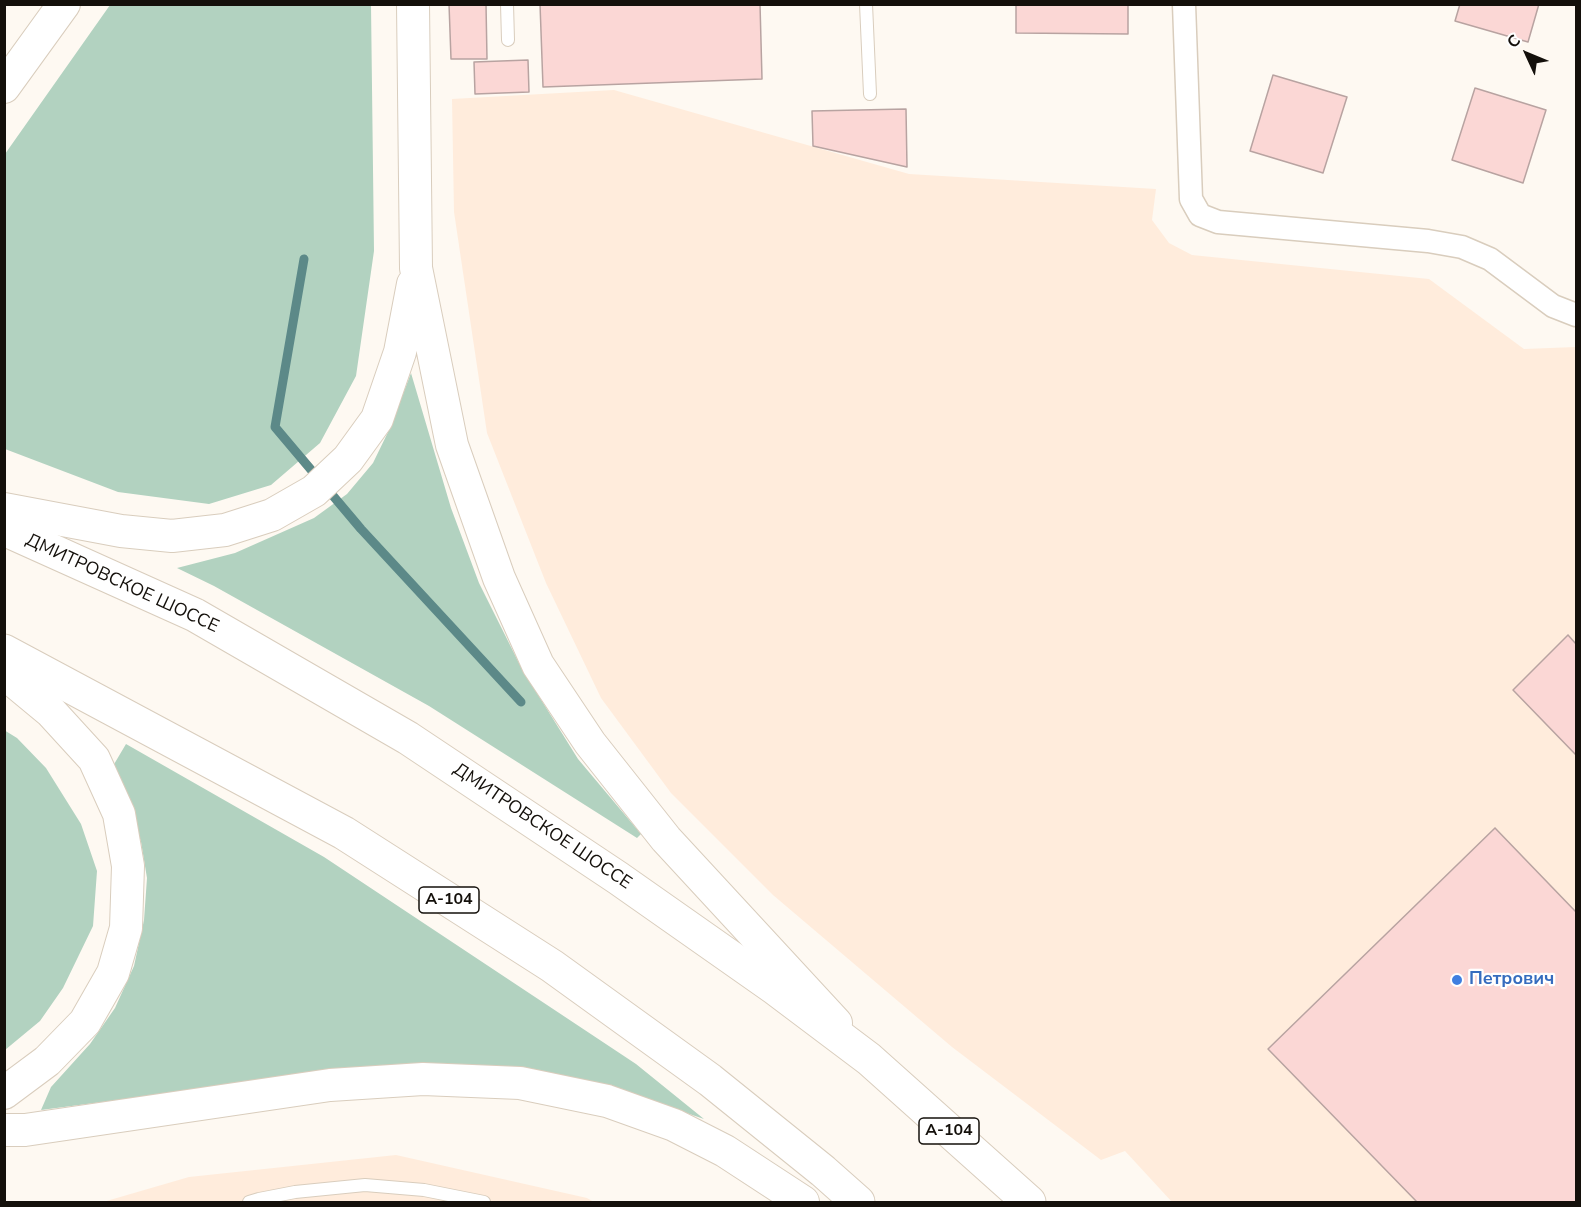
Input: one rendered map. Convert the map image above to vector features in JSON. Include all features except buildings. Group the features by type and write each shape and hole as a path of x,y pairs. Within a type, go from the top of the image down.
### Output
{"highway":[{"name":"ДМИТРОВСКОЕ ШОССЕ","path":"4,529 195,615 408,738 627,884 776,989 869,1059 1029,1203"},
{"name":"А-104","path":"4,651 344,833 552,966 710,1080 858,1203"}],"main road":[{"path":"4,87 64,4"},
{"name":"А-104","path":"413,4 416,268 452,445 499,578 538,665 590,743 666,839 869,1059"},
{"name":"А-104","path":"4,509 121,531 172,536 225,530 272,515 314,491 348,459 377,419 400,352 416,268"},
{"path":"4,673 51,712 94,759 120,814 128,867 126,928 113,973 85,1022 47,1061 4,1093"},
{"path":"4,1130 25,1130 330,1086 423,1079 520,1083 607,1101 674,1125 725,1151 803,1203"}],"street":[{"path":"1184,4 1191,199 1200,215 1218,222 1428,241 1462,247 1490,259 1554,306 1576,315"}],"lane":[{"path":"507,4 508,40"},
{"path":"866,4 870,93"},
{"path":"249,1203 295,1192 365,1185 424,1190 484,1203"}],"shaded area":[{"path":"614,90 909,174 1156,189 1152,220 1169,243 1192,255 1429,279 1524,349 1576,347 1576,1202 1172,1202 1125,1151 1101,1160 952,1047 773,895 671,793 601,698 546,583 487,433 454,212 452,99"},
{"path":"396,1155 587,1198 594,1202 103,1202 189,1177"}],"green space":[{"path":"110,5 371,5 374,251 356,376 320,443 271,485 209,504 118,492 5,449 5,154"},
{"path":"411,373 451,508 479,583 522,669 578,759 641,834 637,838 429,706 214,586 177,568 235,553 314,518 347,494 373,463 390,428"},
{"path":"4,730 17,738 46,768 81,824 97,871 93,926 63,988 40,1021 5,1050"},
{"path":"126,744 324,857 636,1064 704,1119 604,1085 324,1073 41,1110 51,1087 90,1044 115,1008 134,966 144,920 147,878 141,842 129,802 110,771"}],"waterway":[{"path":"304,259 275,427 361,529 521,702"}],"place":[{"name":"Петрович","path":"1457,980"}]}
